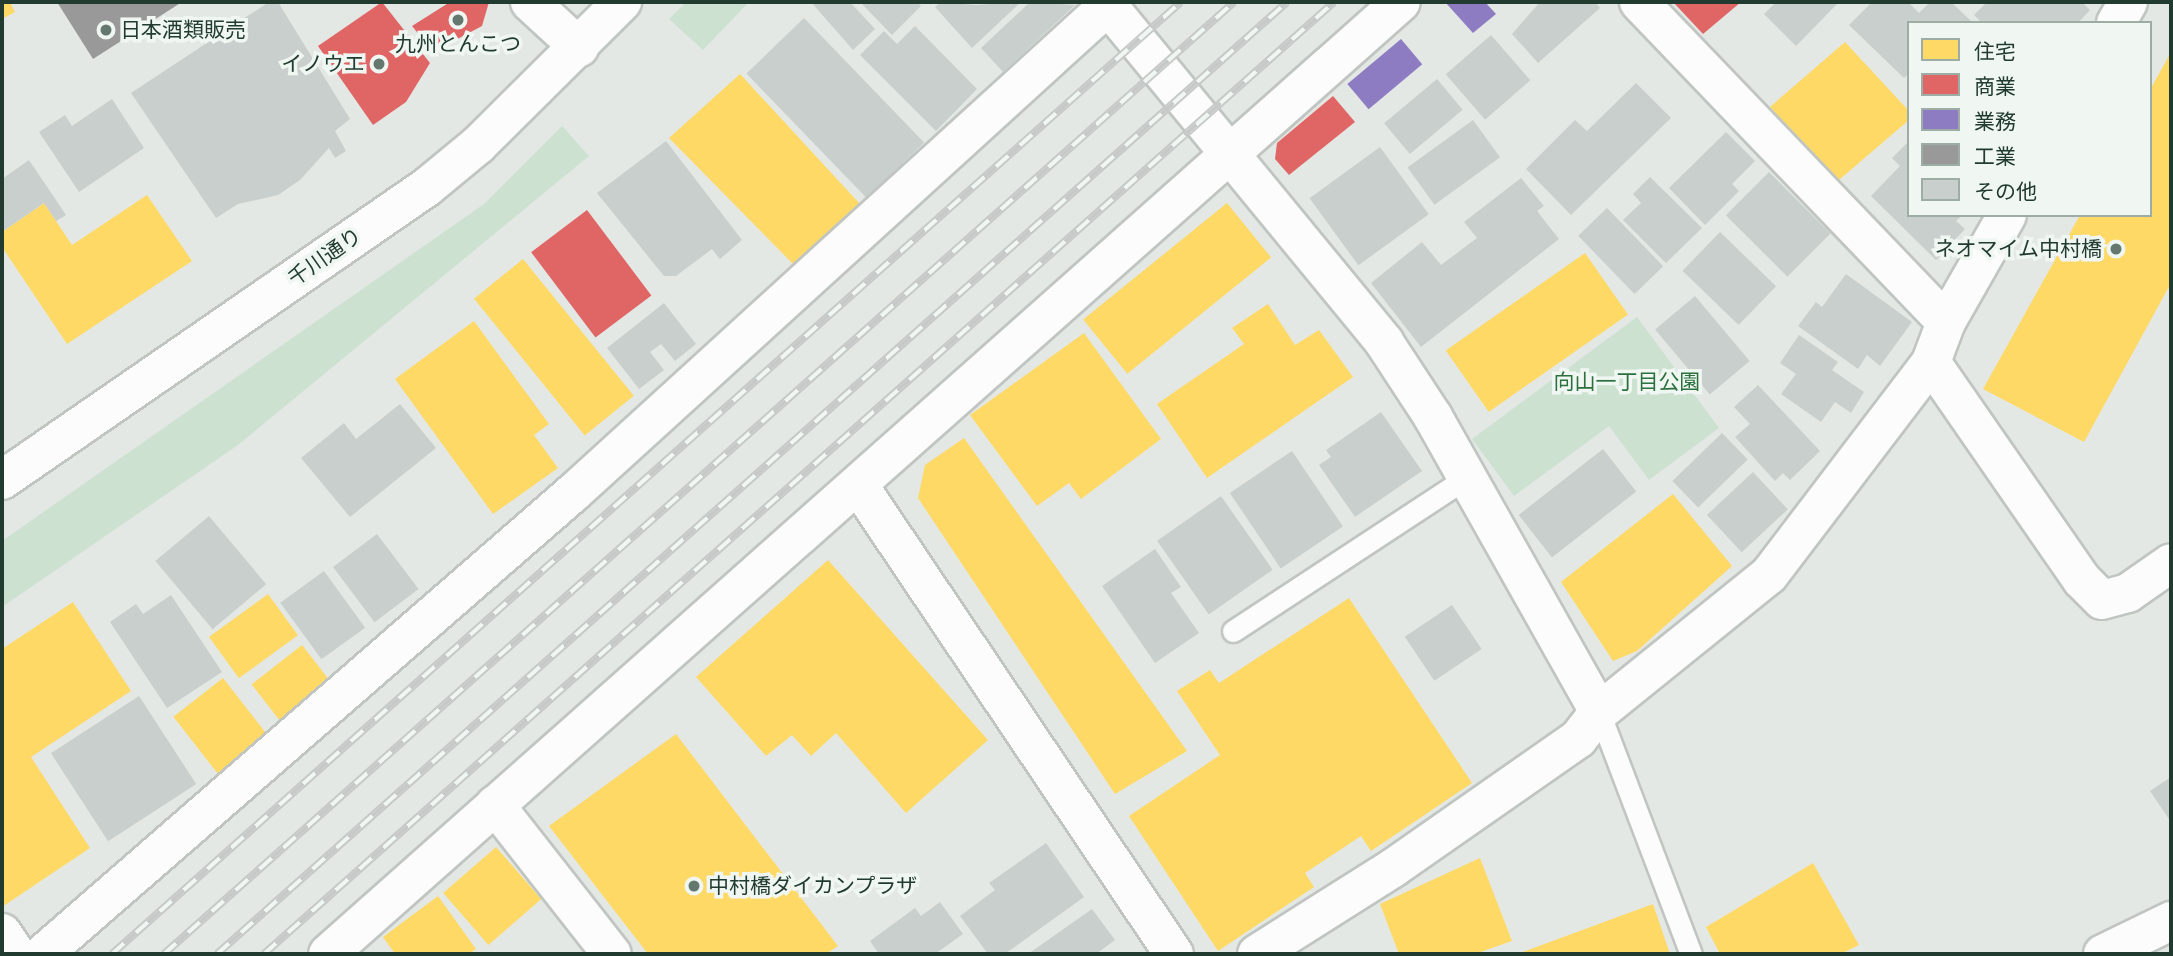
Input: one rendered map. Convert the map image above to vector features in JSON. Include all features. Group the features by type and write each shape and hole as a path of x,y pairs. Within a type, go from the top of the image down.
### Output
{"street":[{"path":"530,2 579,47"},
{"name":"千川通り","path":"2,480 427,187 478,145 622,2"},
{"path":"328,954 859,486 1401,2"},
{"path":"1639,2 1946,322"},
{"path":"2117,21 2128,2"},
{"path":"43,954 573,493 1108,3 1384,342 1467,477 1598,712"},
{"path":"1257,954 1394,868 1578,739 1598,712 1769,575 1931,362 1946,322 2006,217"},
{"path":"1931,362 2082,580 2102,600 2128,593 2171,563"},
{"path":"859,486 1174,954"},
{"path":"495,805 612,954"},
{"path":"2103,954 2171,921"},
{"path":"2,933 16,954"}],"lane":[{"path":"1233,631 1467,477"},
{"path":"1598,712 1691,954"}],"green space":[{"path":"686,2 749,2 703,50 669,19"},
{"path":"562,126 589,156 238,445 2,607 2,541 484,204"},
{"name":"向山一丁目公園","path":"1637,317 1719,428 1649,480 1609,426 1514,496 1472,439"}],"building: 住宅":[{"path":"2,2 10,2 15,12 2,19"},
{"path":"1845,42 1907,109 1907,122 1839,180 1770,107"},
{"name":"ネオマイム中村橋","path":"2171,52 2171,283 2084,442 1983,389 2079,217 2152,217 2152,86"},
{"path":"740,74 859,203 858,213 805,265 793,264 669,138"},
{"path":"147,195 192,261 67,344 2,247 2,232 44,203 72,245"},
{"path":"1227,203 1271,257 1127,374 1083,319"},
{"path":"1585,253 1628,314 1489,412 1446,351"},
{"path":"523,259 634,396 585,435 474,299"},
{"path":"1268,304 1295,345 1319,330 1353,377 1207,478 1157,404 1244,344 1232,328"},
{"path":"474,321 549,424 534,435 558,468 493,514 395,379"},
{"path":"1084,333 1161,439 1081,499 1069,483 1037,506 970,415"},
{"path":"964,438 1187,751 1115,794 918,498 925,465"},
{"path":"1673,494 1732,566 1637,651 1613,661 1561,582"},
{"path":"828,560 988,740 906,813 836,733 811,756 792,735 766,756 696,677"},
{"path":"268,594 298,635 239,678 209,637"},
{"path":"1349,598 1472,783 1371,851 1361,836 1305,873 1314,887 1218,951 1129,816 1220,755 1177,691 1210,670 1219,683"},
{"path":"73,602 131,691 31,757 90,848 2,907 2,649"},
{"path":"302,645 330,681 280,721 252,684"},
{"path":"223,678 267,735 218,774 173,717"},
{"name":"中村橋ダイカンプラザ","path":"676,734 838,946 826,954 648,954 549,826"},
{"path":"496,847 541,899 488,945 443,893"},
{"path":"1480,858 1512,941 1475,954 1399,954 1380,904"},
{"path":"1813,863 1859,945 1841,954 1720,954 1706,927"},
{"path":"438,896 476,949 469,954 395,954 383,937"},
{"path":"1653,904 1670,954 1517,954"}],"building: 商業":[{"path":"382,2 430,63 406,102 373,125 318,46"},
{"path":"450,2 489,2 482,26 433,52 412,26"},
{"path":"1673,2 1741,2 1703,34"},
{"path":"1333,96 1355,122 1289,175 1275,159 1277,143"},
{"path":"587,210 651,295 595,338 531,252"}],"building: 業務":[{"path":"1445,2 1485,2 1496,14 1473,33"},
{"path":"1401,39 1422,64 1369,109 1347,84"}],"building: 工業":[{"name":"日本酒類販売","path":"57,2 182,2 93,59"}],"building: その他":[{"path":"269,2 278,2 350,119 335,131 346,151 335,158 329,148 300,180 278,195 238,204 216,218 131,93"},
{"path":"811,2 850,2 875,29 853,50"},
{"path":"860,2 917,2 921,6 892,35"},
{"path":"941,2 976,5 1021,2 972,48 935,7"},
{"path":"1030,2 1075,5 1003,72 981,48"},
{"path":"1540,2 1595,2 1600,8 1538,63 1512,34"},
{"path":"1776,2 1839,2 1796,46 1764,14"},
{"path":"1872,2 1908,2 1919,13 1930,2 1951,2 1971,21 1907,21 1907,75 1904,78 1849,25"},
{"path":"1987,2 2082,2 2090,10 2080,21 1980,21 1974,15"},
{"path":"804,18 924,142 867,198 746,74"},
{"path":"915,26 977,89 936,131 860,55 884,31 897,44"},
{"path":"1491,35 1530,80 1485,120 1446,74"},
{"path":"1437,79 1463,110 1410,154 1384,123"},
{"path":"1636,83 1671,118 1571,215 1526,169 1575,120 1587,131"},
{"path":"112,99 144,148 79,192 39,132 65,115 72,126"},
{"path":"1473,120 1500,157 1435,205 1407,168"},
{"path":"1726,132 1755,161 1732,184 1739,191 1705,225 1669,188"},
{"path":"666,141 742,240 720,259 712,249 676,276 664,276 597,193"},
{"path":"1907,143 1907,217 1960,217 1956,221 1965,229 1936,260 1871,196 1900,166 1892,158"},
{"path":"1380,147 1429,214 1358,265 1310,198"},
{"path":"29,160 66,215 56,221 44,203 2,232 2,179"},
{"path":"1769,172 1831,234 1787,277 1726,215"},
{"path":"1650,177 1702,228 1666,263 1623,220 1641,203 1633,194"},
{"path":"1521,178 1544,206 1537,211 1559,239 1421,347 1371,283 1422,242 1441,265 1477,238 1464,222"},
{"path":"1607,208 1663,266 1634,294 1578,236"},
{"path":"1720,232 1776,286 1739,325 1682,271"},
{"path":"1846,274 1912,322 1880,366 1867,355 1858,369 1798,326 1816,302 1822,307"},
{"path":"1695,296 1750,361 1710,395 1655,329"},
{"path":"664,303 696,344 675,361 661,344 650,352 664,370 639,389 607,348"},
{"path":"1799,335 1838,362 1832,370 1864,392 1851,413 1835,402 1821,422 1781,394 1796,374 1780,363"},
{"path":"1758,385 1820,451 1790,480 1783,473 1775,481 1735,437 1750,424 1734,407"},
{"path":"400,404 436,448 350,517 301,458 344,423 356,439"},
{"path":"1381,412 1422,471 1355,517 1319,465 1331,457 1326,450"},
{"path":"1722,433 1748,460 1698,508 1672,481"},
{"path":"1603,449 1636,492 1552,557 1519,515"},
{"path":"1292,451 1343,526 1281,568 1230,493"},
{"path":"1753,472 1788,509 1742,552 1707,515"},
{"path":"1221,496 1273,570 1209,614 1157,541"},
{"path":"209,516 266,584 213,629 155,561"},
{"path":"377,534 419,589 375,622 333,567"},
{"path":"1155,549 1181,587 1171,593 1199,633 1155,663 1102,586"},
{"path":"324,571 365,628 321,659 280,603"},
{"path":"171,595 222,672 167,708 110,622 136,604 143,614"},
{"path":"1452,605 1482,649 1434,681 1405,637"},
{"path":"139,696 196,784 108,841 51,753"},
{"path":"2171,777 2171,822 2150,791"},
{"path":"1046,843 1084,897 1005,954 988,954 960,916 995,890 989,883"},
{"path":"940,902 963,934 935,954 879,954 870,941 915,908 921,916"},
{"path":"1092,909 1115,940 1096,954 1028,954"}],"railway":[{"path":"112,954 1181,2"},
{"path":"164,954 1234,2"},
{"path":"217,954 1287,2"},
{"path":"264,954 1334,2"}],"place":[{"name":"九州とんこつ","path":"458,20"},
{"name":"日本酒類販売","path":"106,30"},
{"name":"イノウエ","path":"379,64"},
{"name":"ネオマイム中村橋","path":"2116,249"},
{"name":"中村橋ダイカンプラザ","path":"694,886"}]}
